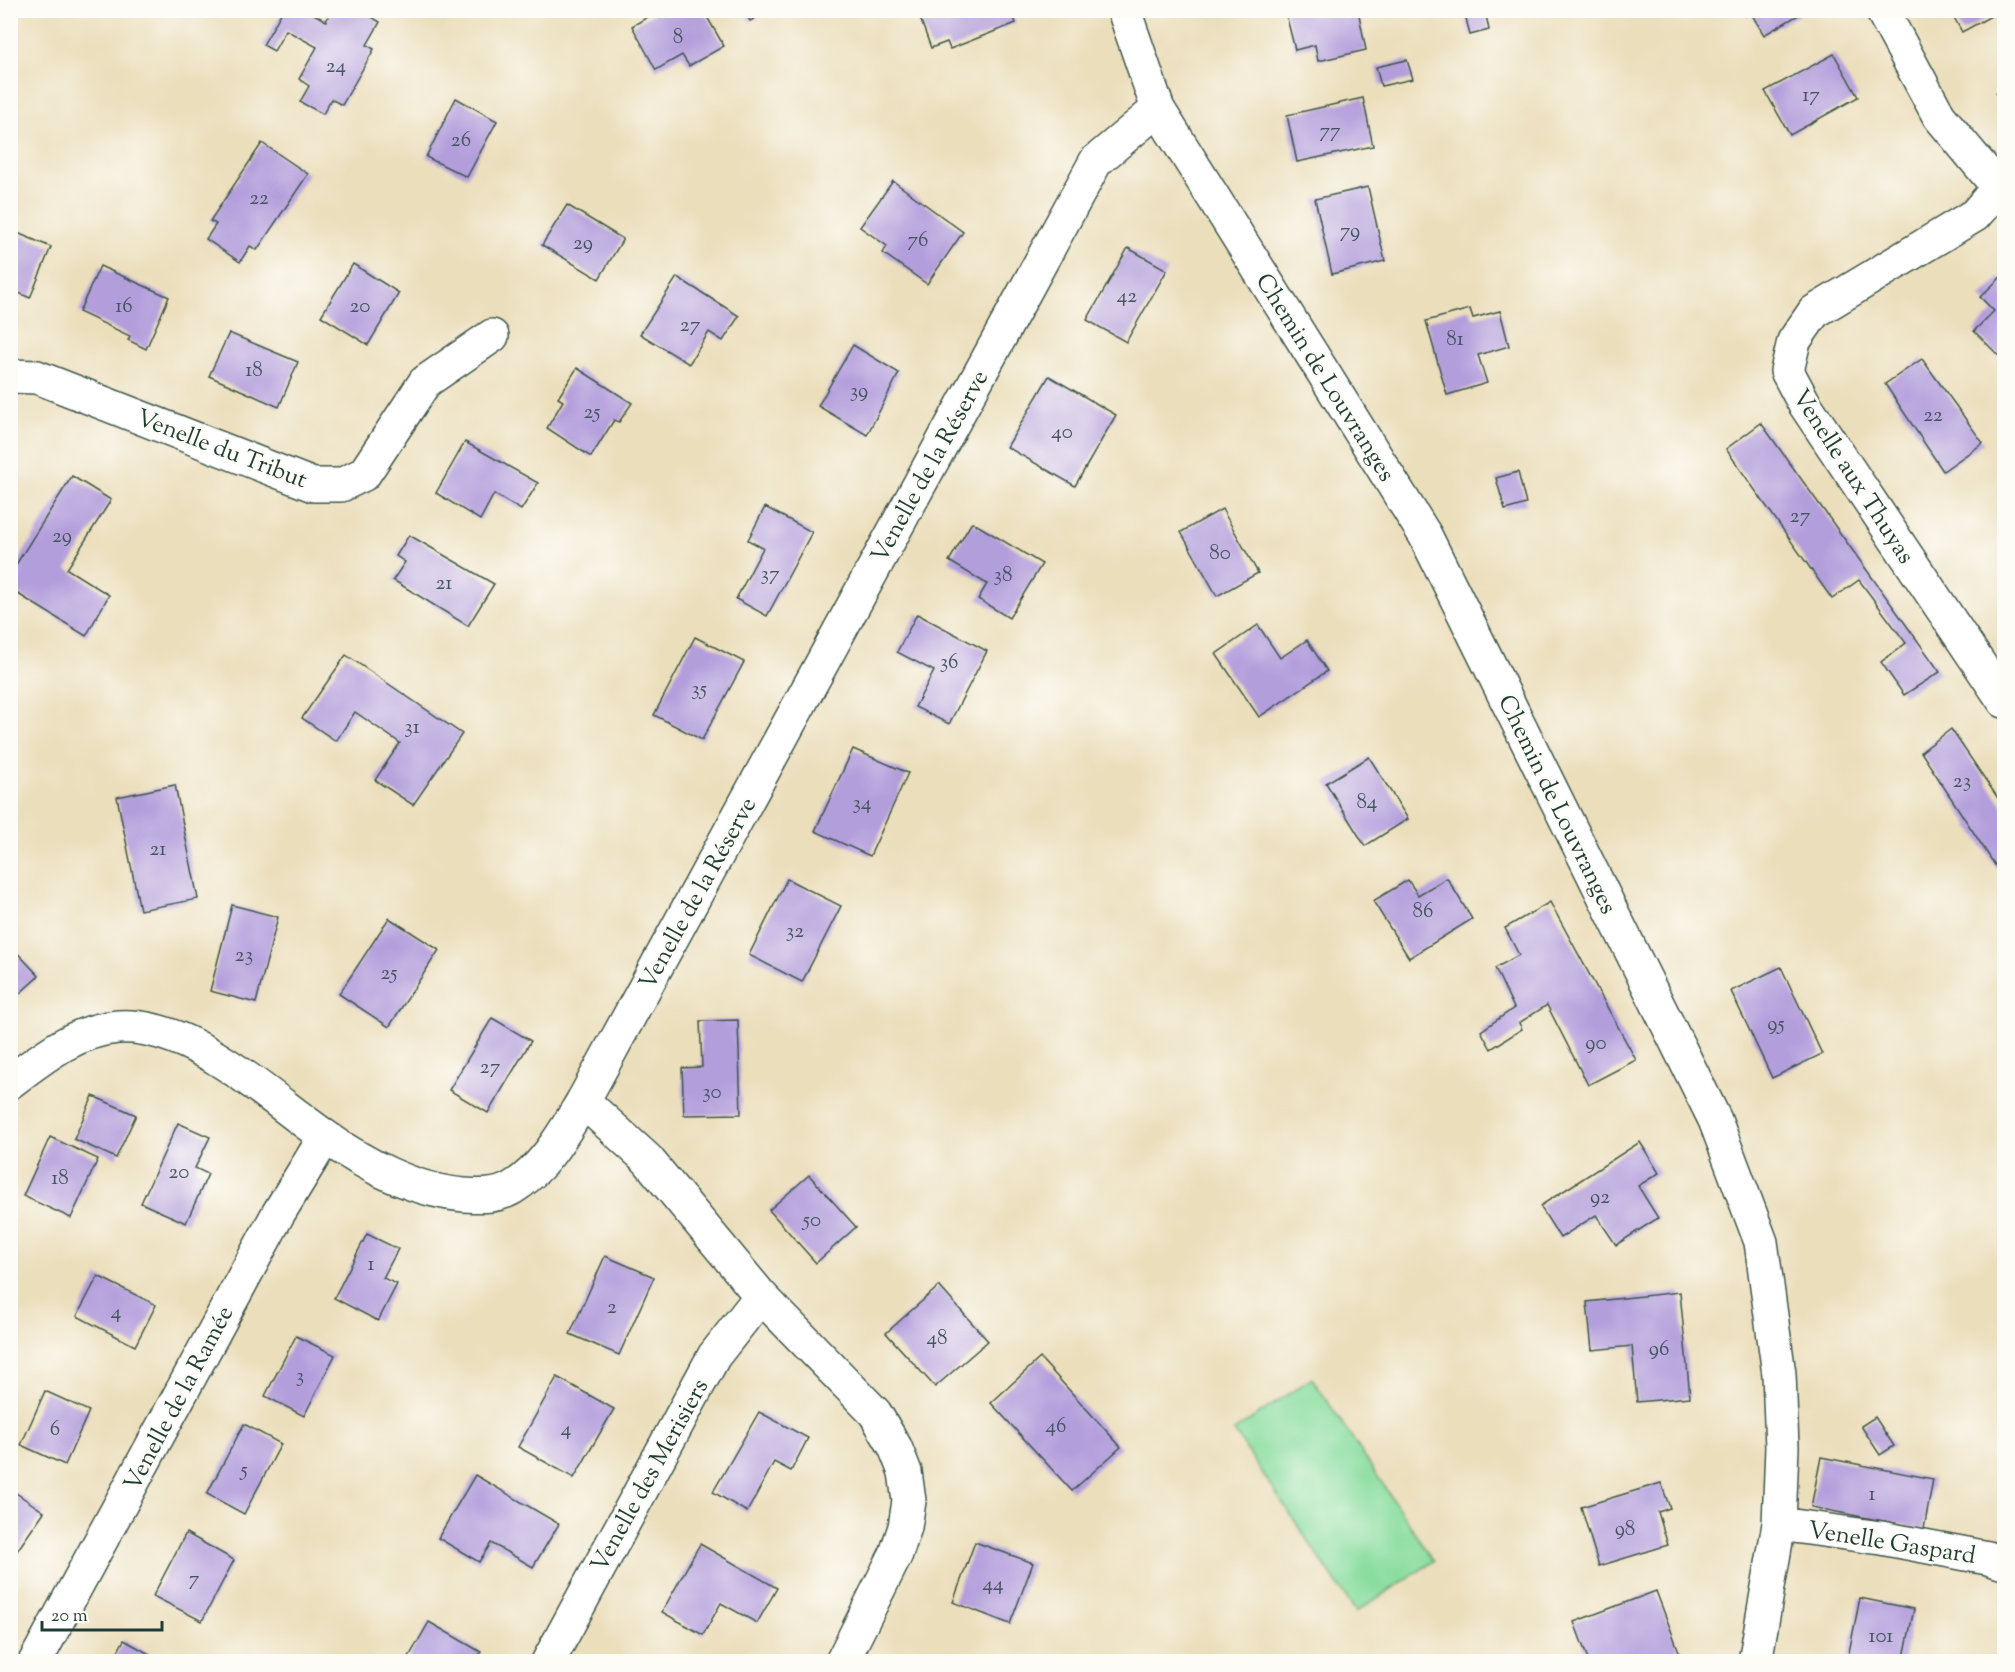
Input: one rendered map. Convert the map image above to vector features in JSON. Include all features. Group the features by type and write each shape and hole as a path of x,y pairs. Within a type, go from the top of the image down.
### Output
{"street":[{"name":"Chemin de Louvranges","path":"1124,10 1158,109 1425,535 1715,1120 1761,1242 1779,1374 1782,1447 1779,1524 1755,1662"},
{"path":"1882,10 1939,116 2001,191"},
{"name":"Venelle de la Réserve","path":"10,1082 55,1048 90,1032 117,1027 148,1028 179,1038 219,1061 325,1137 383,1172 444,1193 487,1197 510,1189 528,1176 554,1148 583,1101 1096,161 1158,109"},
{"name":"Venelle aux Thuyas","path":"2001,191 1975,215 1814,312 1794,341 1787,371 1804,403 2004,701"},
{"name":"Venelle du Tribut","path":"10,353 24,376 314,485 341,485 364,474 425,382 492,336"},
{"path":"583,1101 647,1159 761,1296 875,1413 895,1446 905,1472 909,1502 905,1527 896,1554 842,1662"},
{"name":"Venelle de la Ramée","path":"35,1662 278,1214 325,1137"},
{"name":"Venelle des Merisiers","path":"548,1662 714,1356 761,1296"},
{"name":"Venelle Gaspard","path":"1779,1524 1881,1538 2004,1563"}],"green space":[{"path":"1312,1378 1434,1561 1356,1612 1234,1431"}],"building":[{"path":"283,10 307,10 326,21 332,10 360,10 380,22 367,45 374,49 342,105 331,99 323,114 300,102 309,86 299,79 317,47 286,30 274,51 263,45"},
{"path":"660,10 703,10 724,46 689,66 682,55 656,70 632,26"},
{"path":"744,10 771,10 750,21"},
{"path":"917,10 1011,10 1016,23 950,49 947,42 931,48"},
{"path":"1285,10 1358,10 1366,50 1318,61 1315,45 1295,50"},
{"path":"1464,10 1485,10 1489,30 1470,35"},
{"path":"1743,10 1807,10 1764,35 1751,13 1746,16"},
{"path":"1950,10 2002,10 1962,32"},
{"path":"1834,54 1858,97 1790,135 1765,91"},
{"path":"1407,60 1413,79 1381,86 1376,67"},
{"path":"2004,85 2004,103 1996,94"},
{"path":"456,98 497,121 467,177 426,157"},
{"path":"1363,98 1373,146 1297,162 1287,115"},
{"path":"262,143 308,174 257,250 250,246 240,262 206,239 216,224 210,221"},
{"path":"893,181 963,232 927,284 883,253 887,246 860,227"},
{"path":"1368,187 1385,261 1332,274 1315,199"},
{"path":"567,205 623,239 599,279 542,245"},
{"path":"10,230 51,247 30,298 10,289"},
{"path":"1128,248 1167,270 1126,342 1087,320"},
{"path":"353,264 399,293 368,345 321,316"},
{"path":"100,266 169,297 146,349 128,340 130,336 79,312"},
{"path":"677,277 739,316 723,341 709,332 689,364 640,334"},
{"path":"2001,277 2004,280 2004,361 1974,331 1994,311 1980,297"},
{"path":"1470,309 1473,318 1500,311 1509,346 1478,355 1487,383 1447,395 1426,321"},
{"path":"229,333 298,362 279,407 209,376"},
{"path":"853,345 899,373 867,435 818,406"},
{"path":"1922,359 1983,443 1943,471 1885,384"},
{"path":"577,368 632,403 619,422 614,420 591,457 547,428 563,401 558,398"},
{"path":"1049,376 1116,415 1075,486 1007,447"},
{"path":"1761,423 1940,672 1904,695 1881,662 1906,643 1859,580 1832,599 1726,449"},
{"path":"465,442 538,483 521,510 494,494 480,520 436,493"},
{"path":"1518,472 1526,504 1505,510 1496,478"},
{"path":"72,476 111,500 67,569 109,595 86,636 10,589 10,574"},
{"path":"765,507 812,532 767,616 736,599 763,548 748,540"},
{"path":"1222,509 1258,573 1217,596 1181,532"},
{"path":"972,522 1042,564 1009,618 978,599 987,584 949,561"},
{"path":"409,535 494,584 468,626 393,580 405,562 396,556"},
{"path":"917,614 987,651 949,724 915,707 934,671 897,652"},
{"path":"1258,625 1280,658 1307,640 1327,671 1259,717 1216,654"},
{"path":"695,637 744,662 702,740 654,715"},
{"path":"346,655 462,734 413,805 375,780 400,743 355,712 336,741 302,718"},
{"path":"1951,729 2004,807 2004,879 1921,752"},
{"path":"853,749 908,773 870,856 815,831"},
{"path":"1369,757 1408,819 1365,846 1326,783"},
{"path":"175,785 198,899 140,910 117,797"},
{"path":"1447,878 1472,919 1409,958 1373,901 1408,880 1418,895"},
{"path":"787,879 841,906 802,982 749,955"},
{"path":"1550,902 1636,1060 1588,1085 1547,1005 1519,1023 1522,1029 1491,1049 1481,1031 1514,1008 1495,968 1519,955 1505,928"},
{"path":"232,905 278,917 256,1003 210,991"},
{"path":"389,918 439,950 389,1027 339,994"},
{"path":"10,945 39,976 10,1002"},
{"path":"1781,967 1822,1054 1772,1078 1731,991"},
{"path":"492,1018 531,1041 488,1113 449,1090"},
{"path":"738,1020 741,1114 684,1115 682,1068 702,1067 700,1021"},
{"path":"93,1096 136,1115 116,1158 74,1139"},
{"path":"178,1123 210,1137 195,1168 208,1174 186,1223 141,1203"},
{"path":"50,1137 98,1159 71,1218 23,1196"},
{"path":"1640,1142 1659,1173 1638,1186 1658,1218 1616,1245 1596,1215 1560,1238 1540,1206"},
{"path":"809,1175 856,1227 816,1263 769,1210"},
{"path":"367,1234 398,1249 383,1278 397,1284 378,1321 334,1298"},
{"path":"605,1256 654,1277 619,1355 570,1334"},
{"path":"98,1276 156,1305 135,1346 77,1316"},
{"path":"939,1286 988,1341 935,1387 886,1333"},
{"path":"1680,1292 1690,1397 1637,1402 1632,1346 1592,1350 1587,1302"},
{"path":"296,1336 335,1355 304,1416 265,1396"},
{"path":"1040,1358 1121,1447 1072,1491 991,1403"},
{"path":"557,1377 614,1409 574,1478 518,1447"},
{"path":"45,1391 89,1411 65,1465 21,1445"},
{"path":"759,1412 808,1438 791,1471 774,1462 747,1512 713,1492"},
{"path":"1875,1417 1894,1446 1880,1455 1861,1426"},
{"path":"244,1424 281,1444 244,1514 207,1494"},
{"path":"1821,1457 1933,1479 1924,1529 1811,1507"},
{"path":"475,1475 559,1524 533,1567 491,1543 479,1562 438,1538"},
{"path":"1661,1483 1670,1508 1658,1512 1668,1545 1599,1566 1581,1507"},
{"path":"10,1489 44,1512 10,1561"},
{"path":"186,1533 234,1560 202,1621 153,1596"},
{"path":"975,1542 1033,1563 1010,1624 953,1602"},
{"path":"700,1544 777,1588 757,1623 721,1603 703,1635 662,1612"},
{"path":"1656,1591 1683,1662 1589,1662 1574,1622"},
{"path":"1860,1598 1914,1609 1903,1662 1847,1662"},
{"path":"429,1622 481,1652 475,1662 406,1662"},
{"path":"124,1640 164,1662 112,1662"},
{"path":"627,1656 637,1662 624,1662"}]}
